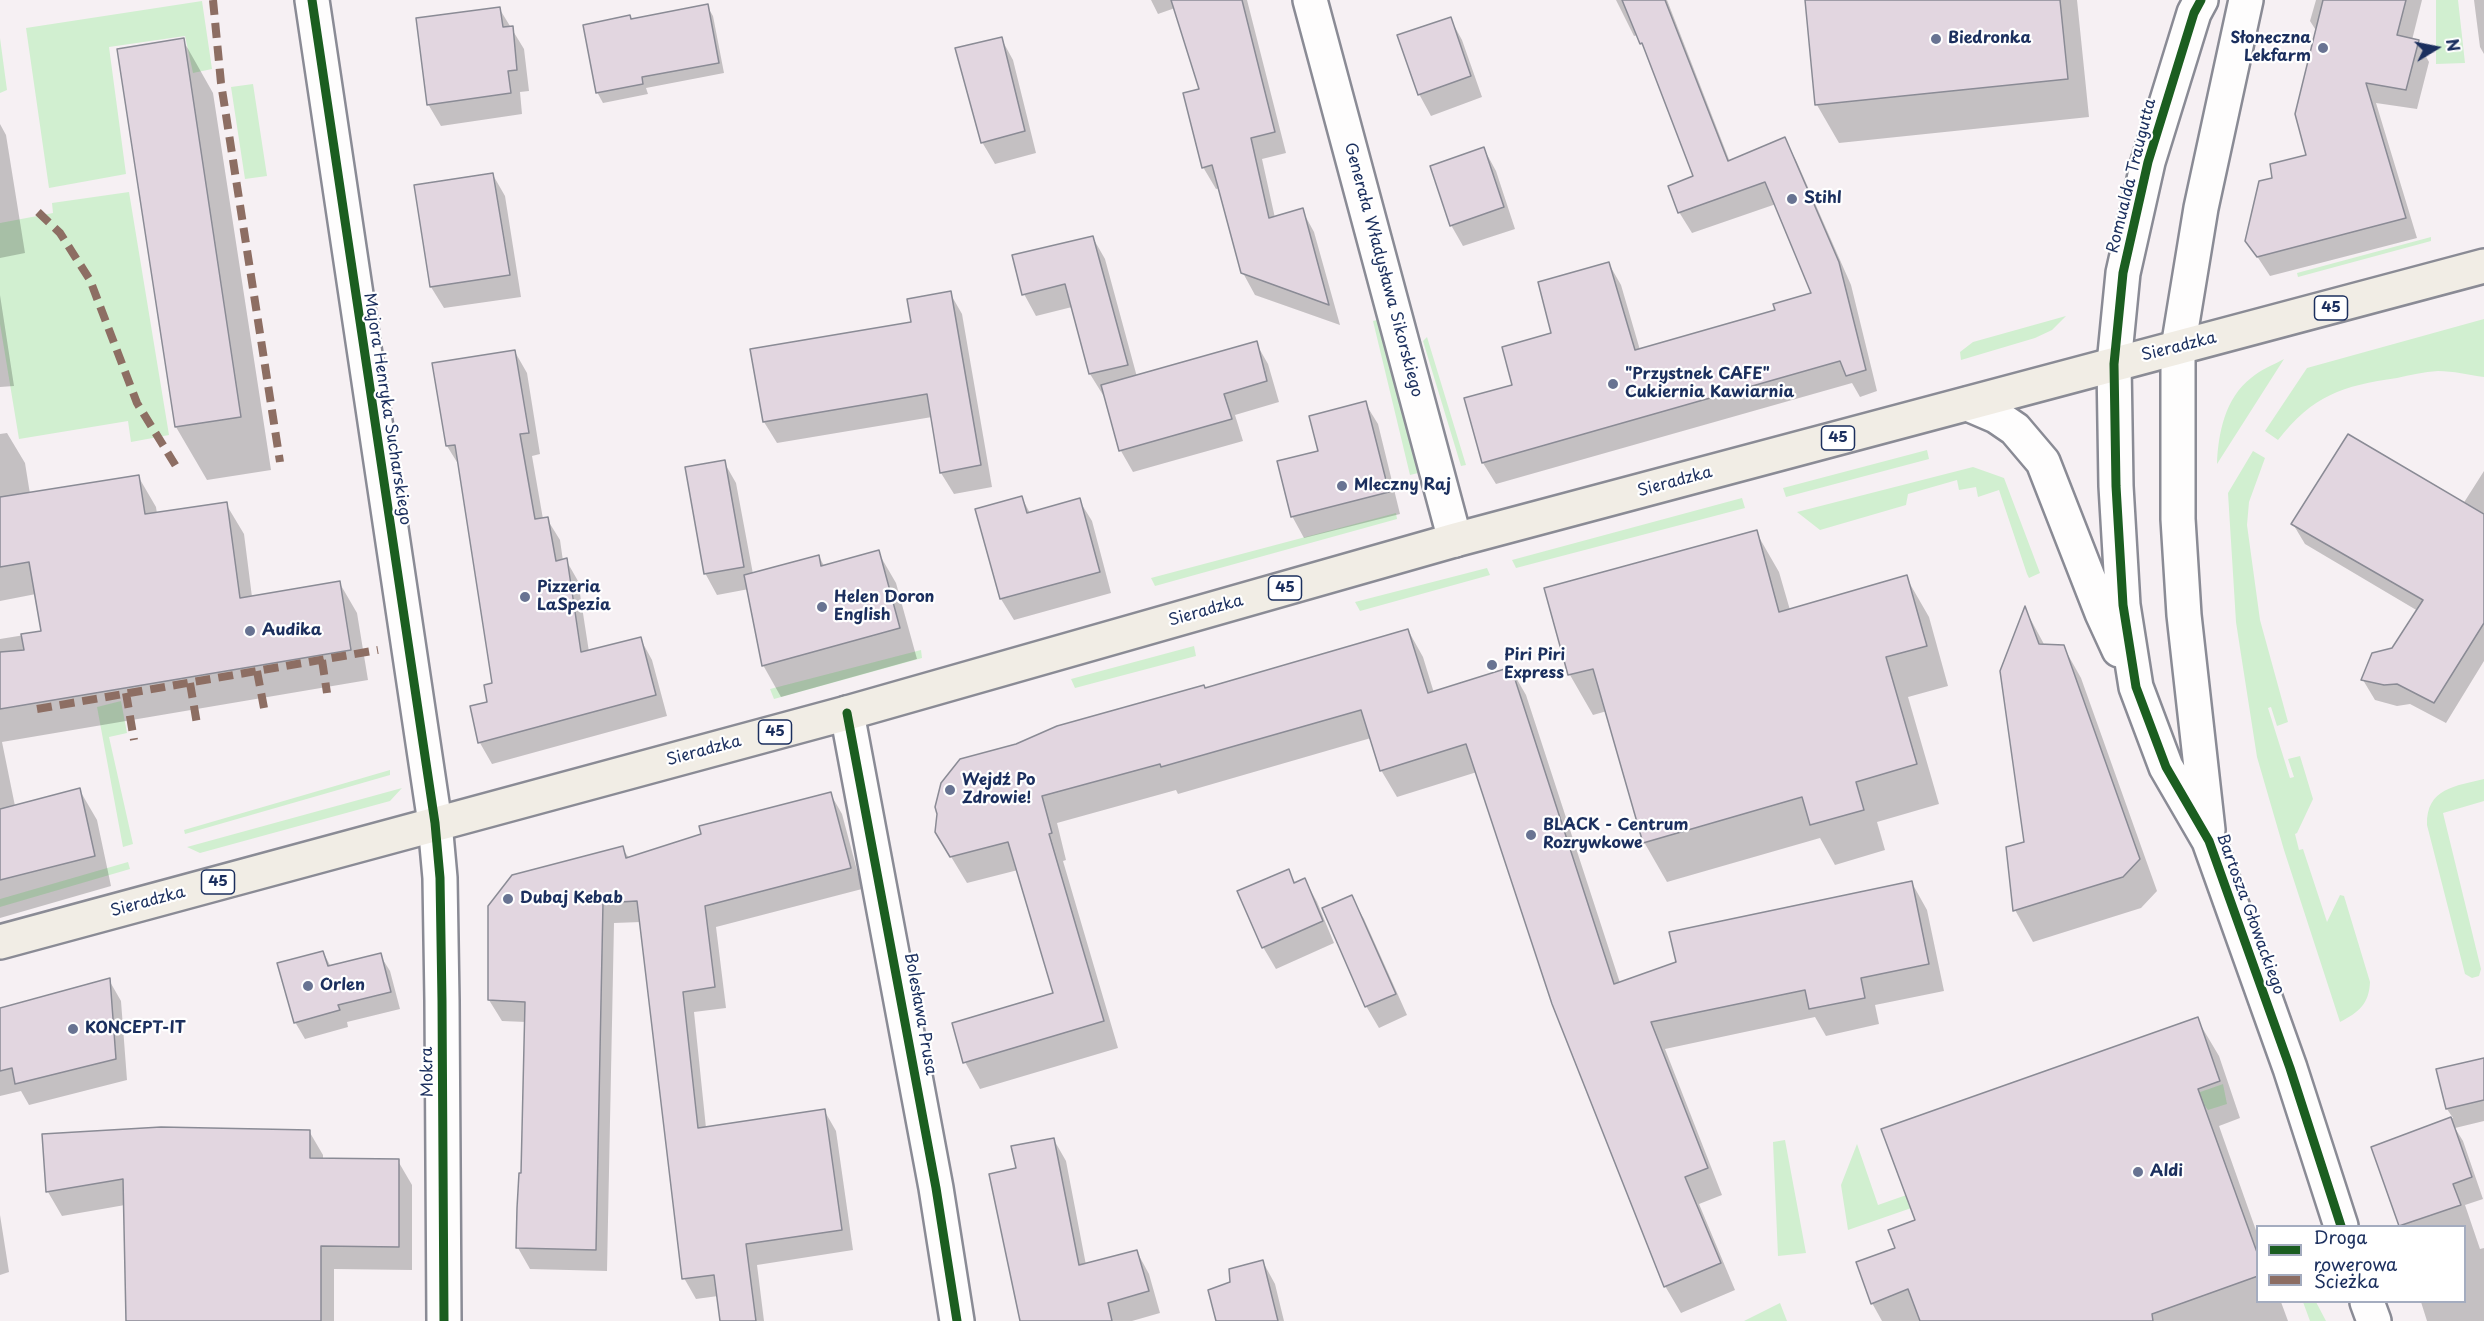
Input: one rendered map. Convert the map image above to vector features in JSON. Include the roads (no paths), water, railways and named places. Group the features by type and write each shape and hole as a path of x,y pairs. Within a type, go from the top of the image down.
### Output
{"main road":[{"name":"Sieradzka","path":"0,942 847,713 1455,540 2484,266"}],"street":[{"name":"Majora Henryka Sucharskiego","path":"312,0 435,823"},
{"name":"Generała Władysława Sikorskiego","path":"1310,0 1455,540"},
{"name":"Romualda Traugutta","path":"2114,364 2123,273 2148,162 2193,13 2201,0"},
{"path":"2178,348 2201,208 2246,0"},
{"name":"Bartosza Głowackiego","path":"2178,348 2177,486 2184,615 2209,841"},
{"name":"Bartosza Głowackiego","path":"2114,364 2116,486 2123,605 2136,687 2166,767 2209,841 2290,1068 2341,1225"},
{"path":"1968,404 1996,416 2015,429 2043,462 2102,613 2136,687"},
{"name":"Bolesława Prusa","path":"847,713 928,1142 957,1321"},
{"name":"Mokra","path":"435,823 440,878 444,1321"},
{"path":"2367,1303 2374,1321"}],"place":[{"name":"Biedronka","path":"1936,39"},
{"name":"Słoneczna Lekfarm","path":"2323,48"},
{"name":"Stihl","path":"1792,199"},
{"name":"\"Przystnek CAFE\" Cukiernia Kawiarnia","path":"1613,384"},
{"name":"Mleczny Raj","path":"1342,486"},
{"name":"Pizzeria LaSpezia","path":"525,597"},
{"name":"Helen Doron English","path":"822,607"},
{"name":"Audika","path":"250,631"},
{"name":"Piri Piri Express","path":"1492,665"},
{"name":"Wejdź Po Zdrowie!","path":"950,790"},
{"name":"BLACK - Centrum Rozrywkowe","path":"1531,835"},
{"name":"Dubaj Kebab","path":"508,899"},
{"name":"Orlen","path":"308,986"},
{"name":"KONCEPT-IT","path":"73,1029"},
{"name":"Aldi","path":"2138,1172"}]}
